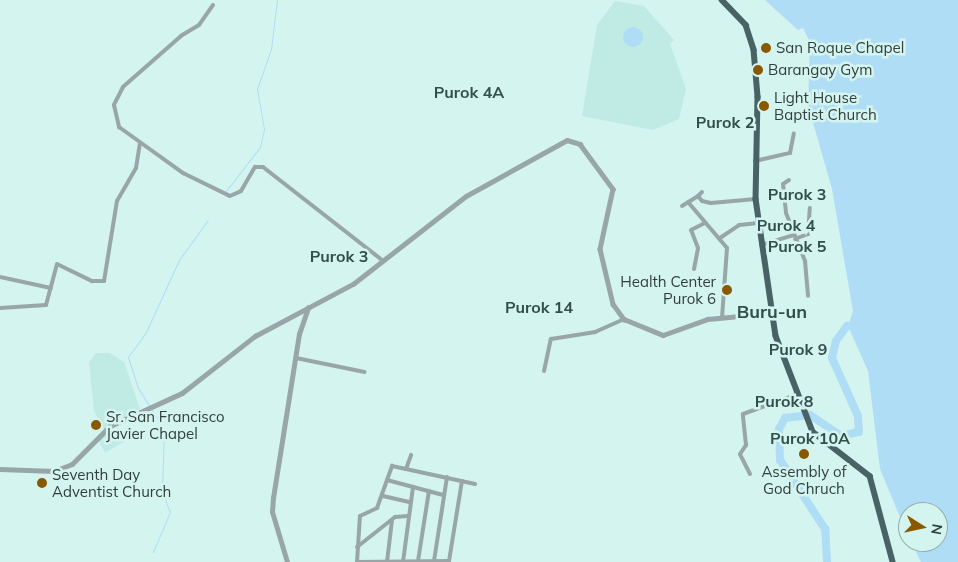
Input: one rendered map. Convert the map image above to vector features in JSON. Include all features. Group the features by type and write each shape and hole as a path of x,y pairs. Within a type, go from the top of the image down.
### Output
{"highway":[{"path":"722,0 746,25 753,42 758,97 755,161 756,199 771,313 798,394 809,422 818,438 857,462 870,476 893,562"}],"street":[{"path":"213,5 199,26 181,36 115,100 114,117 119,127 182,173 233,196 261,166 382,260"},
{"path":"755,161 790,153 794,133"},
{"path":"0,469 64,469 110,426 134,414 154,407 193,385 255,336 343,291 466,196 553,144 572,140 580,144 613,189 600,249 613,304 624,319 658,335 722,317 771,313"},
{"path":"0,308 42,307 48,303 57,264 92,281 104,281 117,201 136,168 140,144"},
{"path":"789,180 784,189 794,237 804,261 808,296"},
{"path":"682,206 700,194 703,202 715,204 756,199"},
{"path":"688,202 704,223 720,238 729,254 722,317"},
{"path":"761,245 808,234 810,208"},
{"path":"694,269 698,248 691,230 704,223"},
{"path":"720,238 739,225 759,223"},
{"path":"0,277 51,288"},
{"path":"287,562 272,512 296,358 308,308"},
{"path":"544,371 550,339 594,332 624,319"},
{"path":"296,358 365,372"},
{"path":"750,474 740,452 746,445 743,414 798,394"},
{"path":"406,468 411,456"},
{"path":"462,481 452,556 434,561 356,562 360,516 377,508 383,496 392,466 406,468 475,484"},
{"path":"434,561 447,477"},
{"path":"387,480 443,495"},
{"path":"403,562 413,487"},
{"path":"418,561 429,492"},
{"path":"383,496 410,502"},
{"path":"357,547 392,519 408,516"},
{"path":"387,562 392,519"}],"shaded area":[{"path":"765,0 958,0 958,562 921,562 916,552 948,552 948,502 898,502 898,512 880,469 868,371 848,326 853,311 832,189 808,105 810,42 803,28 798,30"},
{"path":"615,1 644,6 674,40 670,44 686,89 679,119 653,130 582,116 597,25"},
{"path":"629,27 637,27 643,33 643,41 637,47 629,47 623,41 623,33"},
{"path":"96,353 110,353 124,362 140,409 104,429 94,411 89,362"},
{"path":"118,427 126,441 105,453 97,439"}],"waterway":[{"path":"226,191 260,147 264,129 257,89 271,49 277,0"},
{"path":"153,552 170,512 162,492 164,429 138,388 128,357 146,332 179,260 208,220"},
{"path":"827,562 825,529 780,460 779,429 785,418 810,415 841,436 859,432 858,416 832,358 836,341 847,326"}],"place":[{"name":"San Roque Chapel","path":"766,48"},
{"name":"Barangay Gym","path":"758,70"},
{"name":"Light House Baptist Church","path":"764,106"},
{"name":"Health Center Purok 6","path":"727,290"},
{"name":"Sr. San Francisco Javier Chapel","path":"96,425"},
{"name":"Assembly of God Chruch","path":"804,454"},
{"name":"Seventh Day Adventist Church","path":"42,483"}],"district":[{"name":"Purok 4A","path":"469,92"},
{"name":"Purok 2","path":"725,122"},
{"name":"Purok 3","path":"797,194"},
{"name":"Purok 4","path":"786,225"},
{"name":"Purok 5","path":"797,246"},
{"name":"Purok 3","path":"339,256"},
{"name":"Purok 14","path":"539,307"},
{"name":"Buru-un","path":"772,312"},
{"name":"Purok 9","path":"798,349"},
{"name":"Purok 8","path":"784,401"},
{"name":"Purok 10A","path":"810,438"}]}
